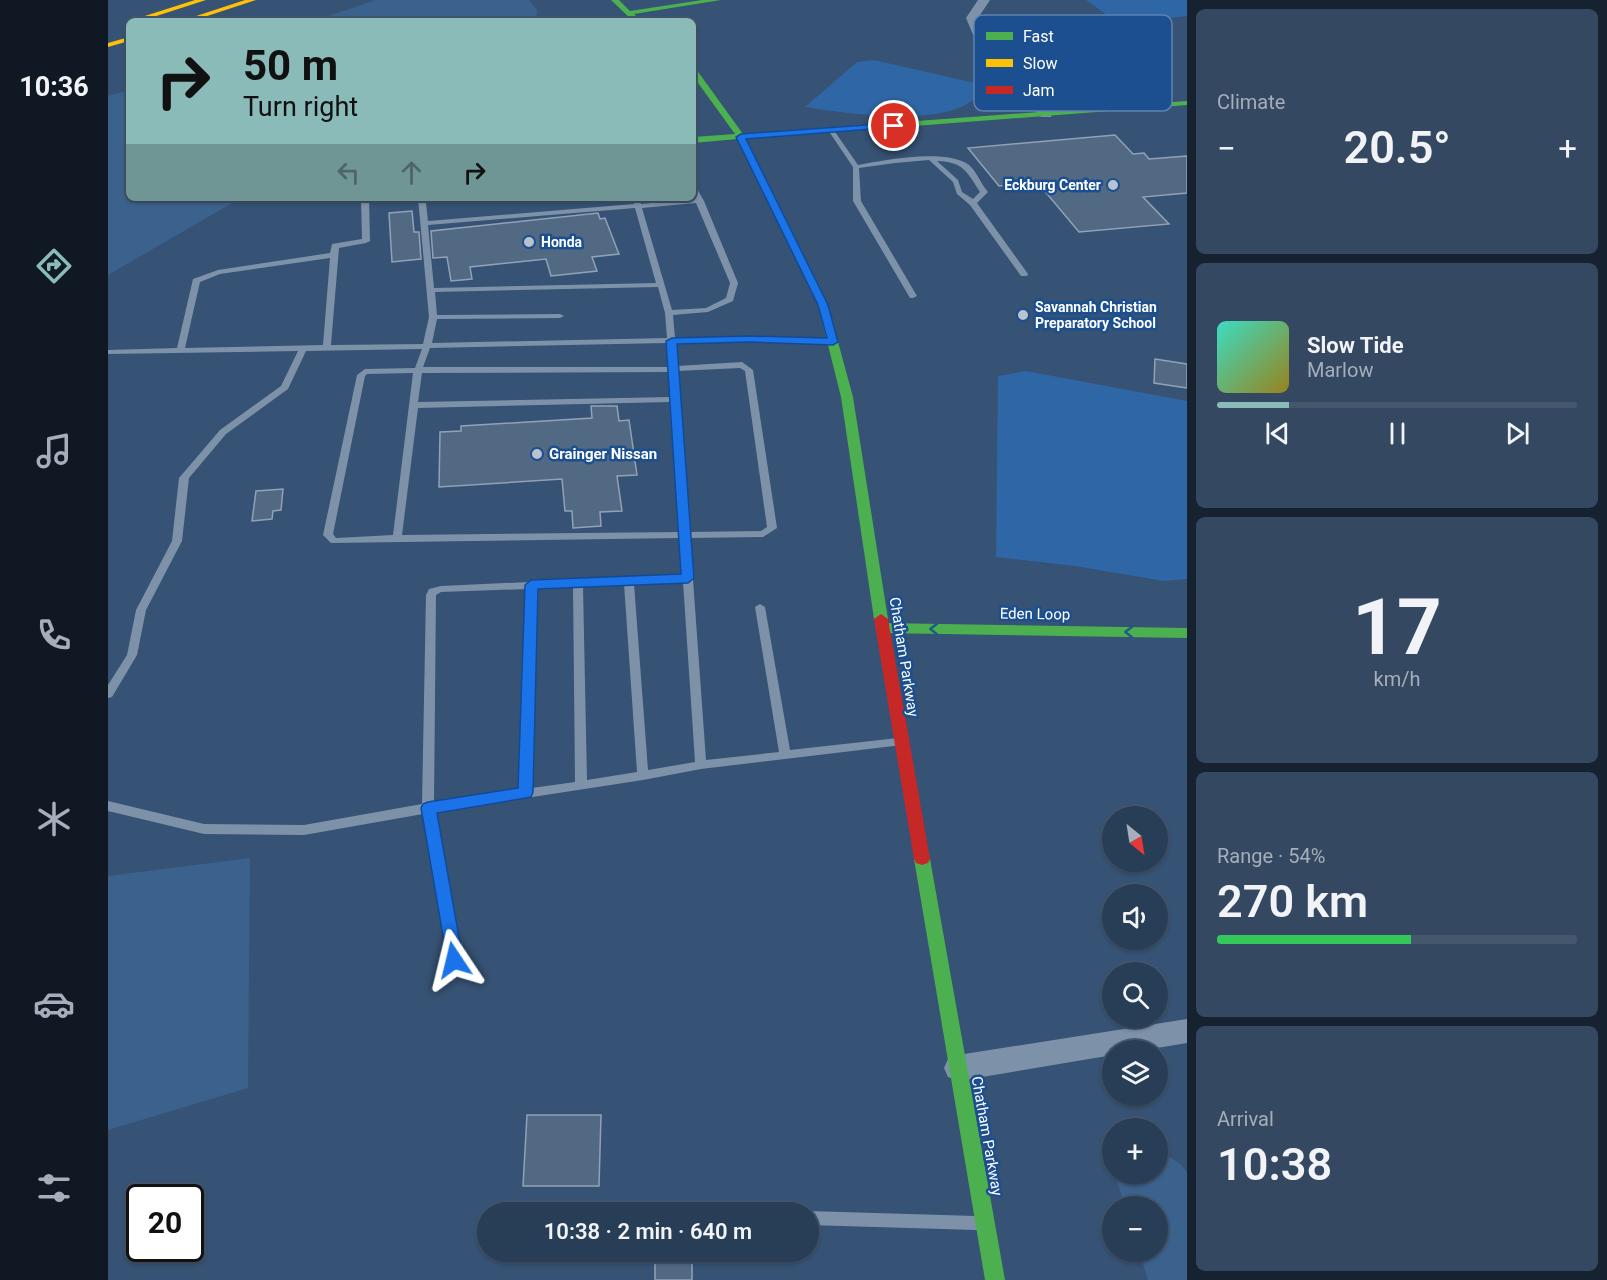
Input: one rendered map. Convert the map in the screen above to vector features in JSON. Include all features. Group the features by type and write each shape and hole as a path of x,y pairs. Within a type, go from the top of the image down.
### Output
{"main road":[{"path":"143,18 202,0"},
{"path":"195,18 252,0"},
{"path":"626,10 669,0"},
{"path":"642,5 717,0"},
{"path":"642,5 654,18"},
{"path":"108,45 126,40"},
{"name":"Chatham Parkway","path":"696,75 741,137 823,305 848,398 882,628 995,1280"},
{"path":"1172,104 1187,103"},
{"path":"696,140 1084,111"},
{"name":"Eden Loop","path":"882,628 1187,633"}],"street":[{"path":"974,15 984,0"},
{"path":"1043,111 1046,114"},
{"path":"958,1068 1187,1031"}],"lane":[{"path":"831,130 856,167 857,201 913,296"},
{"path":"856,167 909,159 944,159 964,165 984,192 974,203"},
{"path":"932,159 956,181 959,194 974,203 1024,274"},
{"path":"669,314 708,310 730,299 735,283 696,193"},
{"path":"327,348 335,246 366,241 365,201"},
{"path":"397,538 418,370 427,346 432,317 422,201"},
{"path":"592,201 594,210"},
{"path":"424,224 594,210 638,202 700,201"},
{"path":"638,202 669,314 701,765"},
{"path":"180,351 196,281 218,272 334,255"},
{"path":"430,290 661,285"},
{"path":"432,317 560,316"},
{"path":"108,352 748,339 833,342"},
{"path":"108,694 132,655 141,610 177,541 184,478 223,432 285,387 303,348"},
{"path":"742,365 749,370 772,528 763,534 397,538 334,541 328,535 361,375 370,371 418,370 673,369 742,365"},
{"path":"414,405 675,399"},
{"path":"454,960 428,808 430,596 433,591 688,578"},
{"path":"629,580 643,776"},
{"path":"578,582 581,783"},
{"path":"526,792 531,585"},
{"path":"760,608 785,755"},
{"path":"108,807 204,829 304,830 701,765 901,741"},
{"path":"819,1218 985,1224"}],"shaded area":[{"path":"376,0 529,0 537,10 536,18 323,18"},
{"path":"1086,0 1187,0 1187,16 1172,18 1172,15 1107,15"},
{"path":"874,60 974,83 974,99 954,110 930,115 874,115 805,107 857,62"},
{"path":"126,91 126,201 236,201 108,275 108,96"},
{"path":"1026,371 1187,401 1187,579 1164,581 1075,566 996,557 998,376"},
{"path":"250,858 248,1088 108,1130 108,876"},
{"path":"1168,1156 1187,1172 1187,1280 1148,1280 1142,1262 1168,1262 1168,1196 1122,1196 1118,1184 1168,1184"}],"building":[{"name":"Eckburg Center","path":"1115,135 1133,154 1144,153 1149,159 1187,156 1187,193 1143,197 1169,224 1079,232 1038,183 999,186 968,148"},
{"path":"412,211 414,232 419,232 421,259 392,262 389,213"},
{"name":"Honda","path":"598,213 600,219 605,218 619,254 592,257 597,271 551,276 546,259 470,267 472,279 451,281 447,257 433,258 431,231"},
{"path":"1155,359 1187,364 1187,388 1154,383"},
{"name":"Grainger Nissan","path":"591,406 617,406 619,421 629,420 637,475 617,476 622,511 600,512 601,526 573,528 572,511 565,511 562,479 439,487 440,432 461,431 461,426 592,418"},
{"path":"283,489 281,510 273,511 272,519 252,521 256,491"},
{"path":"527,1115 601,1115 599,1186 523,1186"},
{"path":"655,1262 692,1262 692,1280 655,1280"}],"traffic: fast":[{"path":"615,0 634,18"},
{"path":"628,13 717,0"},
{"path":"696,75 741,137 823,305 847,397 881,619"},
{"path":"1172,104 1187,103"},
{"path":"696,140 1080,111"},
{"path":"882,628 1187,633"},
{"path":"922,859 995,1280"}],"traffic: slow":[{"path":"143,18 202,0"},
{"path":"195,18 252,0"},
{"path":"108,45 126,40"}],"traffic: jam":[{"path":"881,619 922,859"}],"place":[{"name":"Eckburg Center","path":"1113,185"},
{"name":"Honda","path":"529,242"},
{"name":"Savannah Christian Preparatory School","path":"1023,315"},
{"name":"Grainger Nissan","path":"537,454"}],"route":[{"path":"454,960 428,808 526,792 531,585 688,578 672,341 748,339 833,342 823,305 741,137 894,126"}]}
